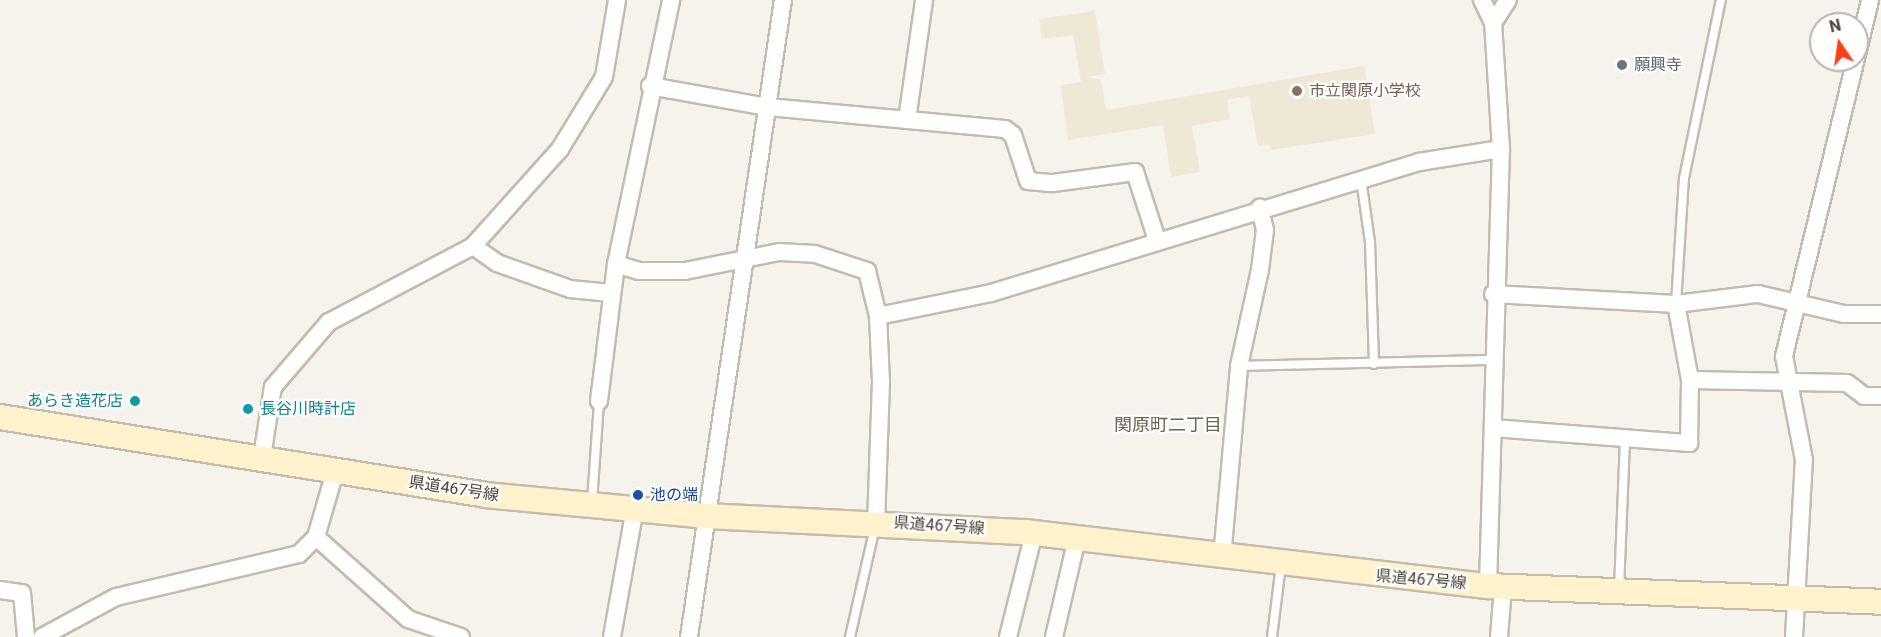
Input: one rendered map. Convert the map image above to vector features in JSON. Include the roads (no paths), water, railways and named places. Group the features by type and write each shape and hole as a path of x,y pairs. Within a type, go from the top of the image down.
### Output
{"main road":[{"name":"県道467号線","path":"0,417 152,446 262,456 485,495 706,516 876,521 1034,533 1281,565 1496,586 1619,594 1881,602"}],"street":[{"path":"262,456 273,387 329,322 473,246 560,149 596,97 617,0"},
{"path":"599,401 616,264 651,86 671,0"},
{"path":"689,637 783,0"},
{"path":"907,120 924,0"},
{"path":"1482,0 1492,22 1501,149 1493,294 1493,428 1499,637"},
{"path":"1492,22 1508,0"},
{"path":"1794,637 1804,460 1784,356 1853,88 1870,0"},
{"path":"651,86 768,107 1005,129 1013,135 1023,173 1039,184 1135,172 1157,240"},
{"path":"878,316 991,293 1260,208 1419,162 1501,149"},
{"path":"1222,558 1239,366 1260,270 1265,230 1260,208"},
{"path":"473,246 497,262 570,289 611,293"},
{"path":"616,264 675,272 779,252 815,254 867,271 878,316 876,521"},
{"path":"1493,294 1676,304 1744,293 1797,301 1844,314 1881,314"},
{"path":"1493,428 1625,436 1689,443 1690,380 1676,304"},
{"path":"1690,380 1847,383 1864,396 1881,396"},
{"path":"42,637 116,597 287,558 316,537 336,468"},
{"path":"612,637 635,508"},
{"path":"1008,637 1034,533"},
{"path":"316,537 408,619 461,637"},
{"path":"1054,637 1077,538"},
{"path":"0,590 22,593 27,637"}],"lane":[{"path":"1676,304 1684,178 1721,0"},
{"path":"1360,179 1370,242 1374,364"},
{"path":"1239,366 1493,360"},
{"path":"592,504 599,401"},
{"path":"1619,594 1625,436"},
{"path":"850,637 876,521"},
{"path":"1272,637 1281,565"}],"place":[{"name":"願興寺","path":"1622,65"},
{"name":"市立関原小学校","path":"1297,91"},
{"name":"あらき造花店","path":"135,401"},
{"name":"長谷川時計店","path":"248,409"},
{"name":"池の端","path":"638,495"}],"district":[{"name":"関原町二丁目","path":"1168,425"}]}
